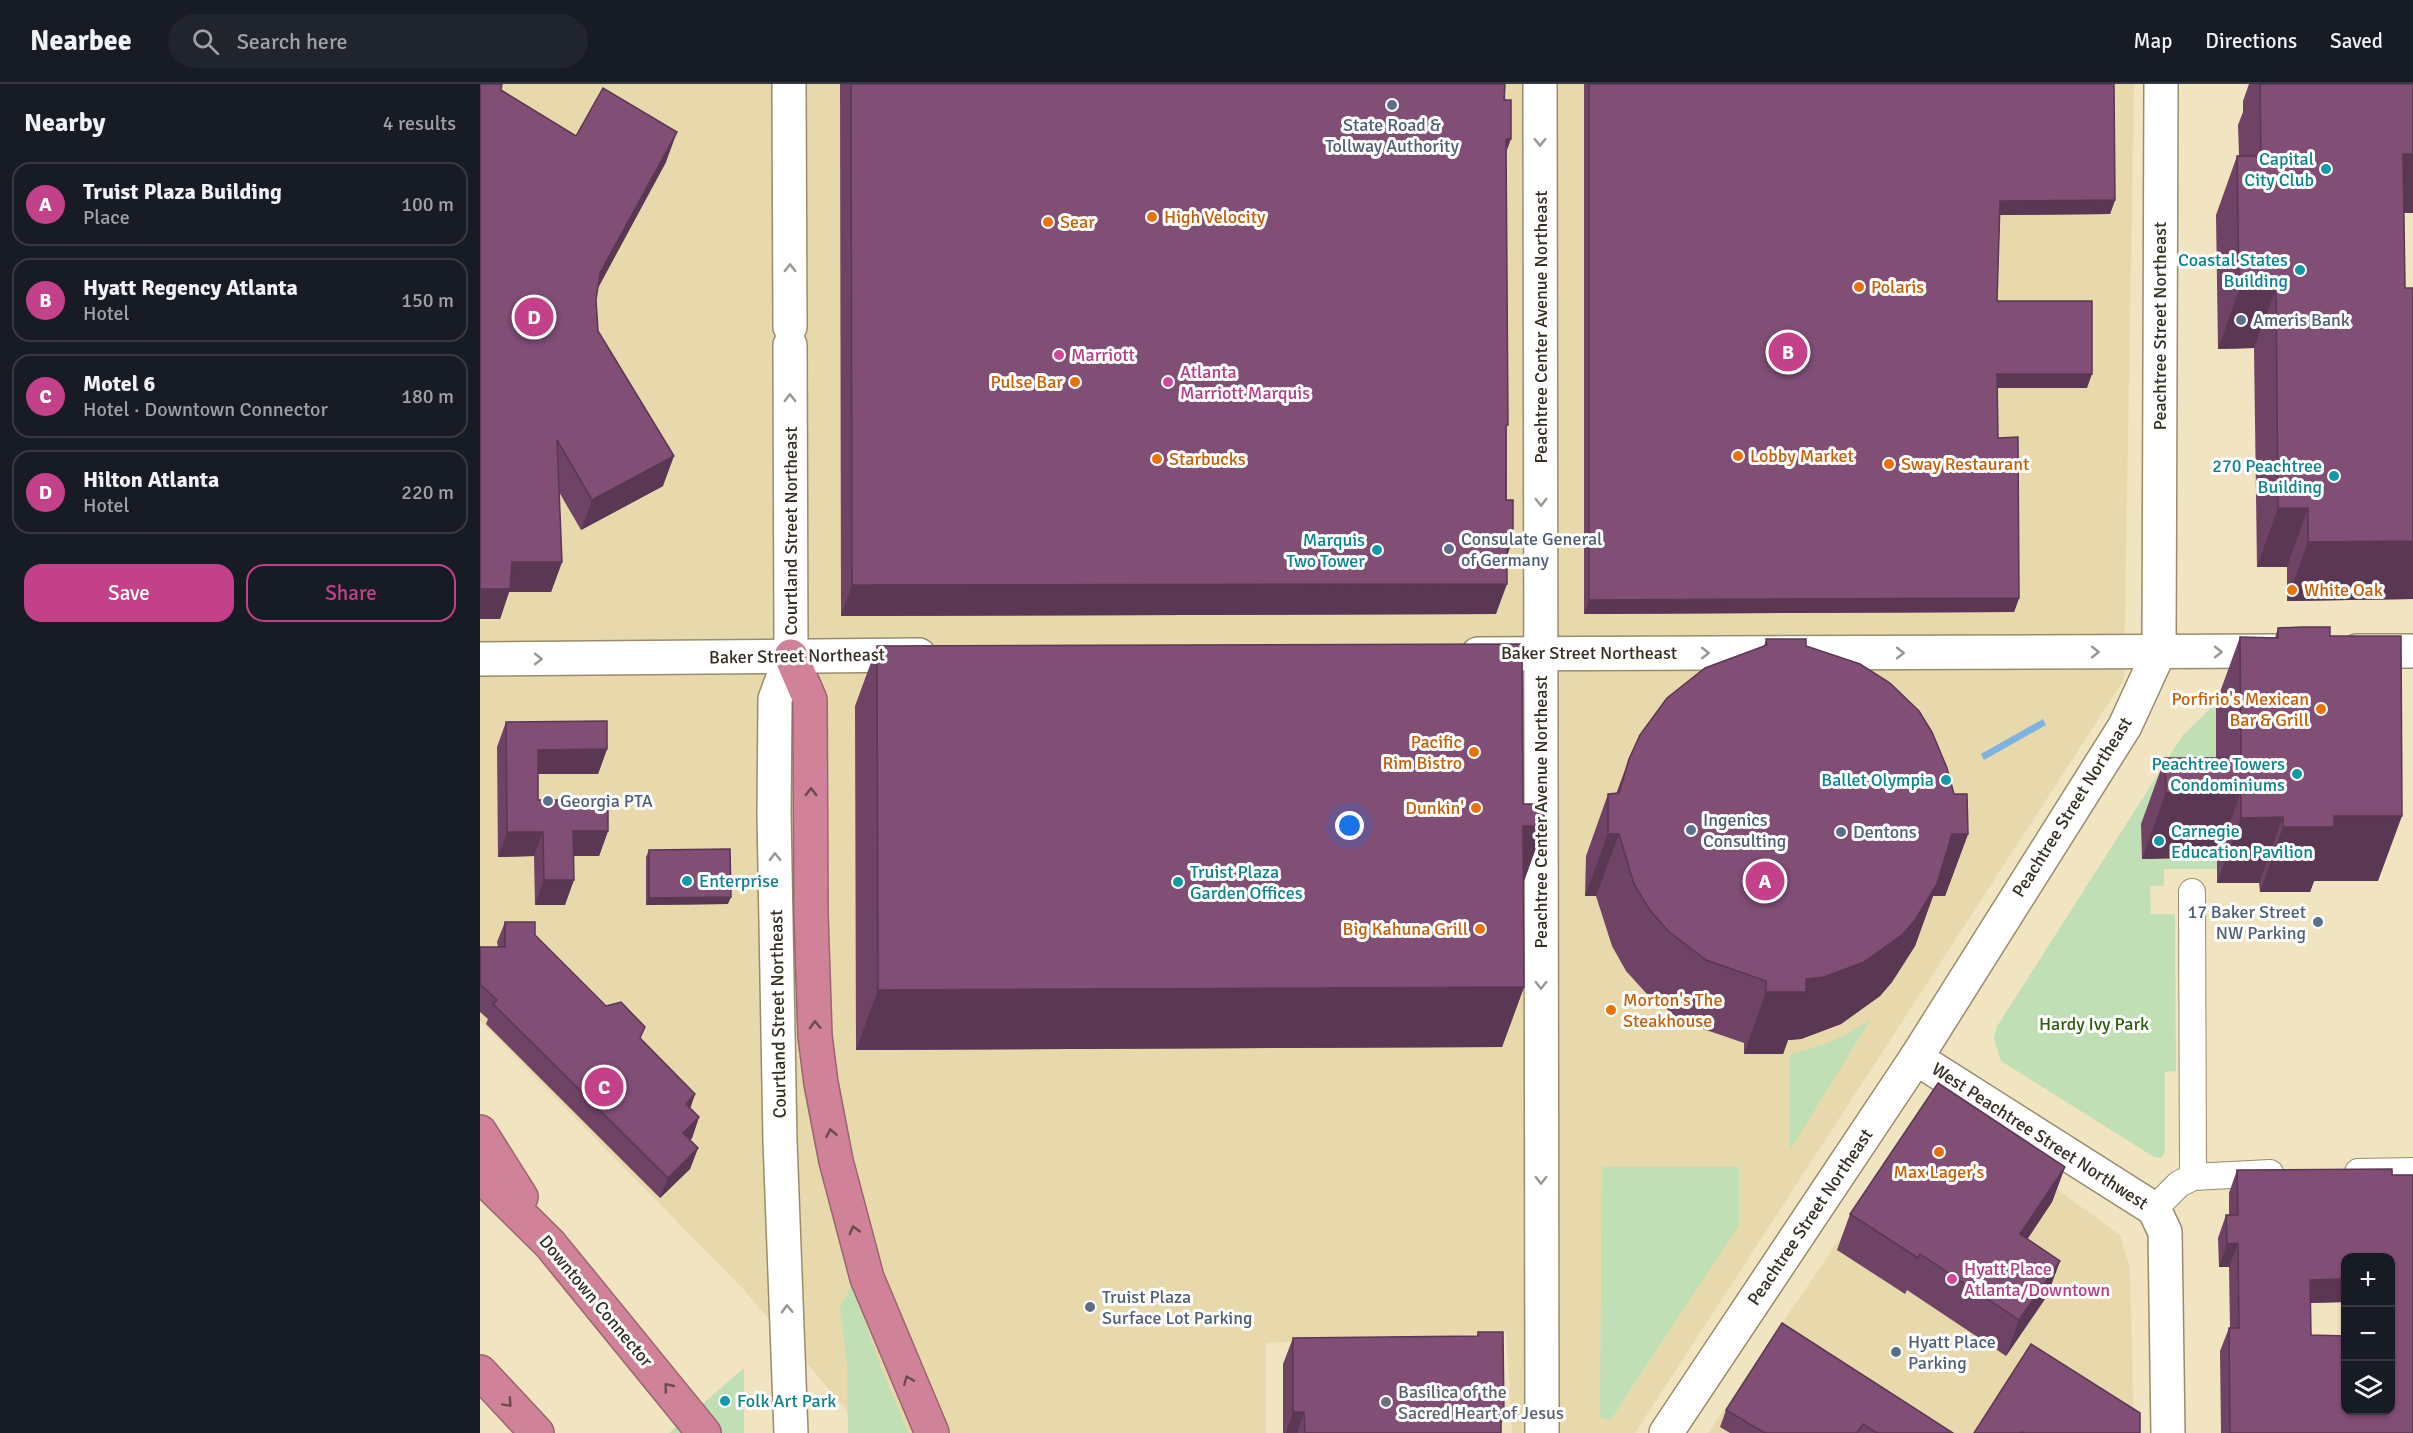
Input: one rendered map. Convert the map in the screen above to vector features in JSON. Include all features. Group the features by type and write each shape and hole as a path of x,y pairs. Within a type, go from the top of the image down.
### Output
{"highway":[{"path":"791,656 810,700 811,925 815,1036 821,1083 836,1161 867,1278 932,1433"},
{"path":"480,1132 550,1244"},
{"name":"Downtown Connector","path":"480,1175 550,1244 704,1433"},
{"path":"480,1372 537,1433"}],"main road":[{"name":"Courtland Street Northeast","path":"789,84 791,656 775,699 774,814 780,1141 791,1433"},
{"name":"Peachtree Center Avenue Northeast","path":"1540,84 1542,1433"},
{"name":"Peachtree Street Northeast","path":"1666,1433 1916,1058 2124,726 2159,652 2161,84"},
{"name":"Baker Street Northeast","path":"1452,654 2413,651"},
{"name":"Baker Street Northeast","path":"480,659 952,654"},
{"name":"West Peachtree Street Northwest","path":"1916,1058 2154,1209 2165,1232 2168,1433"}],"street":[{"path":"2192,892 2193,1177"},
{"path":"2337,1172 2413,1171"},
{"path":"2154,1209 2179,1184 2193,1177 2293,1173"}],"shaded area":[{"path":"480,84 2134,84 2124,680 1635,1433 1512,1433 1506,1333 1266,1343 1266,1433 866,1433 744,1290 480,1021"},
{"path":"1926,1111 2055,1188 2120,1235 2130,1268 2134,1433 1708,1433"}],"green space":[{"name":"Hardy Ivy Park","path":"2216,703 2217,869 2164,869 2164,886 2150,886 2151,914 2175,914 2176,1071 2165,1072 2165,1152 2161,1158 2154,1157 2001,1061 1994,1039 1996,1028 2183,735"},
{"path":"1871,1019 1790,1150 1790,1054 1832,1041"},
{"path":"1602,1167 1739,1167 1739,1225 1610,1421 1600,1417"},
{"path":"852,1284 880,1365 909,1433 848,1433 847,1366 840,1308"},
{"name":"Folk Art Park","path":"744,1368 744,1433 669,1433"}],"water":[{"path":"2043,719 2046,725 1984,760 1981,754"}],"building":[{"path":"480,84 502,84 501,90 576,136 603,88 677,132 600,273 596,300 598,331 674,456 592,500 557,440 562,562 512,562 510,589 480,589"},
{"name":"Atlanta Marriott Marquis","path":"851,84 1505,84 1504,100 1511,100 1511,139 1506,139 1508,425 1506,425 1506,500 1513,500 1513,539 1507,539 1507,584 852,585"},
{"path":"1589,84 2114,84 2115,200 2000,201 1997,301 2092,301 2092,374 1997,374 1998,438 2018,437 2019,598 1589,600"},
{"path":"2260,84 2413,84 2413,154 2403,154 2405,288 2413,288 2413,541 2308,542 2308,508 2278,508 2276,289 2239,290 2237,156 2261,156"},
{"path":"2330,627 2330,636 2401,636 2402,816 2334,816 2334,827 2283,827 2283,817 2241,818 2241,792 2166,793 2165,758 2241,758 2240,637 2278,638 2278,628"},
{"path":"1766,639 1806,639 1806,646 1860,664 1890,683 1919,711 1932,732 1947,768 1954,794 1967,794 1968,834 1952,834 1937,884 1915,920 1903,934 1864,962 1824,977 1806,979 1806,992 1766,992 1766,981 1706,960 1668,931 1649,909 1634,884 1619,834 1608,834 1608,794 1619,793 1629,759 1640,735 1667,698 1705,668 1767,645"},
{"name":"Truist Plaza Garden Offices","path":"1522,644 1523,804 1544,804 1544,826 1523,826 1524,987 878,990 877,646"},
{"path":"607,721 607,749 538,750 538,800 608,800 608,831 573,831 574,880 544,880 543,832 507,832 506,722"},
{"name":"Enterprise","path":"730,849 731,897 649,898 649,850"},
{"path":"505,922 535,922 535,935 606,1006 621,1002 645,1027 640,1038 695,1094 686,1104 699,1117 683,1133 698,1148 668,1178 493,1004 497,1000 480,984 480,947 505,947"},
{"path":"1938,1083 2065,1167 2020,1234 2060,1261 2019,1320 1920,1254 1918,1258 1850,1214"},
{"path":"2392,1169 2392,1175 2413,1175 2413,1433 2230,1433 2229,1328 2239,1328 2238,1243 2227,1244 2226,1215 2238,1215 2237,1170"},
{"path":"1782,1323 1953,1433 1877,1433 1863,1424 1857,1433 1765,1433 1726,1410"},
{"name":"Basilica of the Sacred Heart of Jesus","path":"1478,1332 1503,1332 1504,1417 1501,1417 1501,1433 1305,1433 1304,1412 1293,1412 1293,1338 1478,1336"},
{"name":"Hyatt Place Parking","path":"2031,1344 2140,1413 2140,1433 1974,1433"}],"place":[{"name":"State Road & Tollway Authority","path":"1392,105"},
{"name":"Capital City Club","path":"2326,169"},
{"name":"High Velocity","path":"1152,217"},
{"name":"Sear","path":"1048,222"},
{"name":"Coastal States Building","path":"2300,270"},
{"name":"Polaris","path":"1859,287"},
{"name":"Hilton Atlanta","path":"534,317"},
{"name":"Ameris Bank","path":"2241,320"},
{"name":"Hyatt Regency Atlanta","path":"1788,352"},
{"name":"Marriott","path":"1059,355"},
{"name":"Pulse Bar","path":"1075,382"},
{"name":"Atlanta Marriott Marquis","path":"1168,382"},
{"name":"Lobby Market","path":"1738,456"},
{"name":"Starbucks","path":"1157,459"},
{"name":"Sway Restaurant","path":"1889,464"},
{"name":"270 Peachtree Building","path":"2334,476"},
{"name":"Consulate General of Germany","path":"1449,549"},
{"name":"Marquis Two Tower","path":"1377,550"},
{"name":"White Oak","path":"2292,590"},
{"name":"Porfirio's Mexican Bar & Grill","path":"2321,709"},
{"name":"Pacific Rim Bistro","path":"1474,752"},
{"name":"Peachtree Towers Condominiums","path":"2297,774"},
{"name":"Ballet Olympia","path":"1946,780"},
{"name":"Georgia PTA","path":"548,801"},
{"name":"Dunkin'","path":"1476,808"},
{"name":"Ingenics Consulting","path":"1691,830"},
{"name":"Dentons","path":"1841,832"},
{"name":"Carnegie Education Pavilion","path":"2159,841"},
{"name":"Enterprise","path":"687,881"},
{"name":"Truist Plaza Building","path":"1765,881"},
{"name":"Truist Plaza Garden Offices","path":"1178,882"},
{"name":"17 Baker Street NW Parking","path":"2318,922"},
{"name":"Big Kahuna Grill","path":"1480,929"},
{"name":"Morton's The Steakhouse","path":"1611,1010"},
{"name":"Motel 6","path":"604,1087"},
{"name":"Max Lager's","path":"1939,1152"},
{"name":"Hyatt Place Atlanta/Downtown","path":"1952,1279"},
{"name":"Truist Plaza Surface Lot Parking","path":"1090,1307"},
{"name":"Hyatt Place Parking","path":"1896,1352"},
{"name":"Folk Art Park","path":"725,1401"},
{"name":"Basilica of the Sacred Heart of Jesus","path":"1386,1402"}]}
